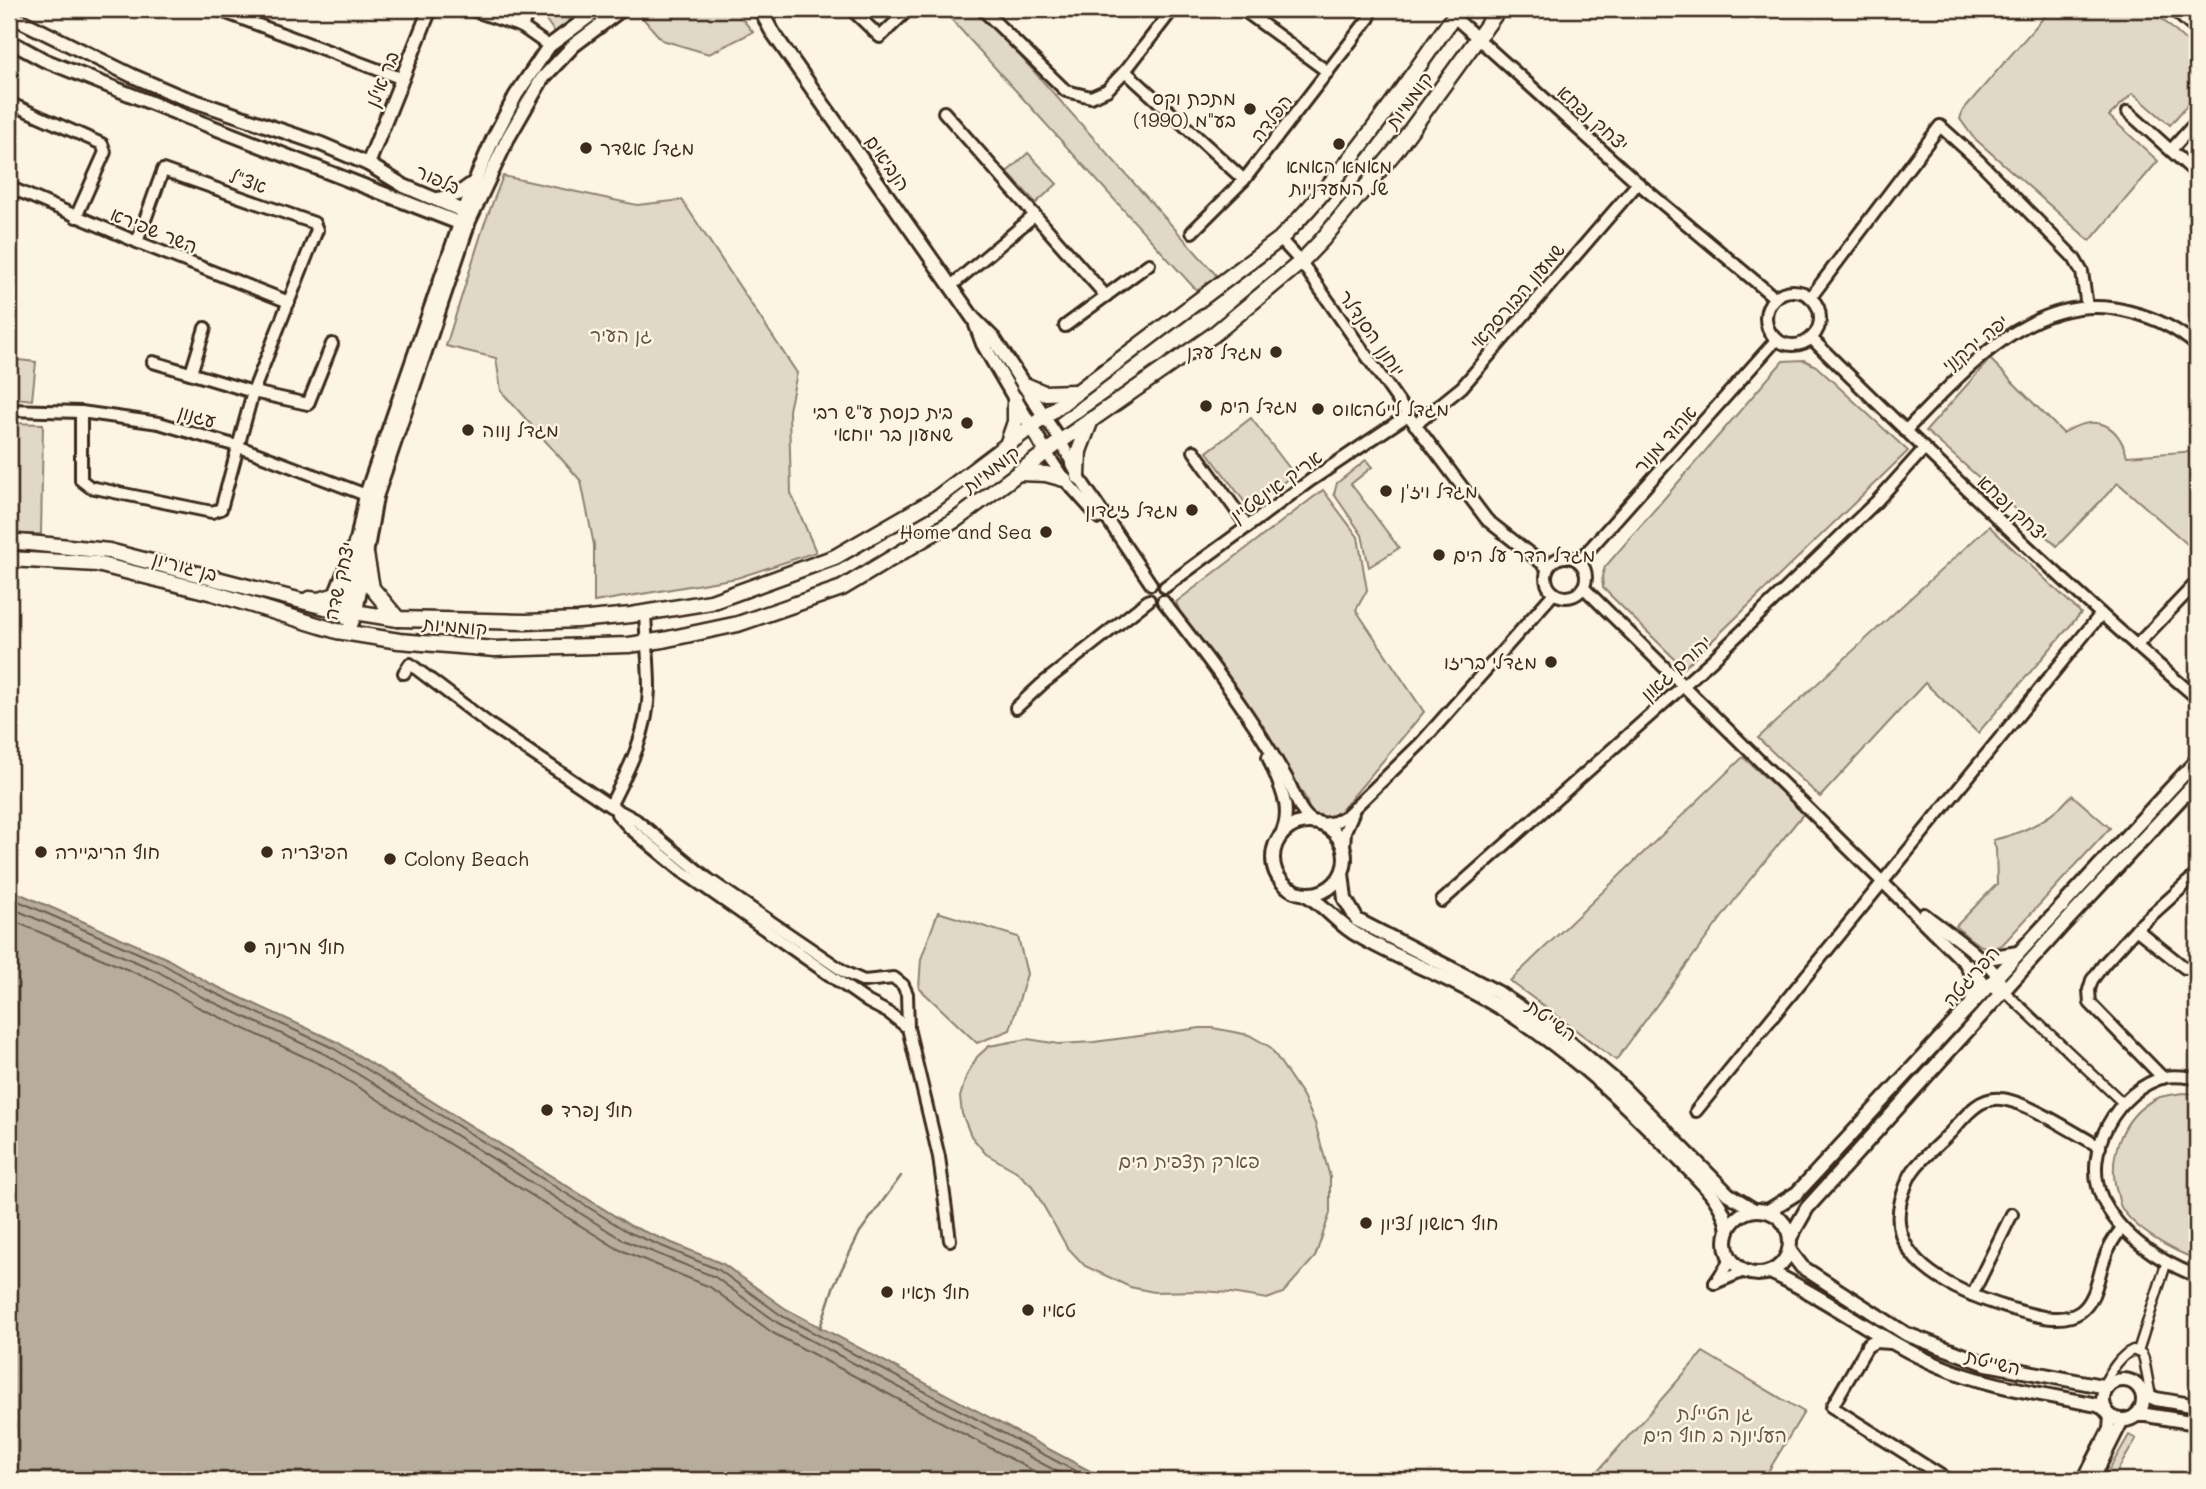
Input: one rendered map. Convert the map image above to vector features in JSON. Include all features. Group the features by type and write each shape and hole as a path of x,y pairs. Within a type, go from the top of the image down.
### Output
{"main road":[{"name":"קוממיות","path":"348,633 399,641 495,649 629,645 738,624 842,588 957,519 1061,441 1213,335 1301,262 1397,149 1499,9"},
{"name":"קוממיות","path":"351,612 398,619 526,622 645,613 710,602 835,557 933,500 1280,239 1301,218 1359,146 1456,13"},
{"path":"1025,385 1044,393 1075,392"},
{"path":"1006,444 1015,422 1015,399"},
{"path":"1019,473 1071,477 1091,420"},
{"name":"בן גוריון","path":"9,541 109,551 278,596 351,612"},
{"path":"278,596 319,600 337,595 356,541"},
{"path":"366,554 372,589 398,619"},
{"name":"בן גוריון","path":"9,559 97,564 213,593 313,625 348,633"}],"street":[{"path":"216,9 403,79"},
{"name":"בר אילן","path":"368,164 430,9"},
{"path":"469,9 522,26 549,46"},
{"path":"522,26 529,9"},
{"name":"יצחק שדה","path":"351,612 366,554 376,497 475,181 492,139 516,95 549,46 599,9"},
{"name":"יצחק שדה","path":"348,633 356,541 366,495 450,248 542,79 574,45 622,9"},
{"name":"הנביאים","path":"751,9 771,30"},
{"name":"הנביאים","path":"760,9 771,30 973,318 994,339 1044,416"},
{"path":"851,9 880,37 909,9"},
{"path":"982,9 1066,91 1091,97 1107,90 1125,71 1172,9"},
{"path":"1242,9 1328,72"},
{"path":"2174,9 2197,29"},
{"name":"יצחק נפחא","path":"1456,13 1478,37 1638,183 1774,298"},
{"name":"בלפור","path":"9,15 177,95 321,144 368,164 404,186 438,200 464,218"},
{"name":"הפלדה","path":"1192,232 1244,180 1369,18"},
{"name":"בלפור","path":"9,41 44,60 171,111 436,213 464,218"},
{"path":"1125,71 1244,180"},
{"path":"9,103 102,144 105,152 76,217"},
{"path":"944,112 1106,296"},
{"path":"2128,113 2197,174"},
{"path":"2171,150 2197,121"},
{"path":"1811,297 1940,126 1980,162 2074,258 2082,272 2087,307"},
{"name":"אצ\"ל","path":"137,242 163,170 314,223 317,230 289,302"},
{"path":"438,200 458,194 475,181"},
{"name":"שמעון הבורסקאי","path":"1411,420 1462,387 1638,183"},
{"name":"השר שפירא","path":"9,187 76,217 289,302"},
{"path":"436,213 446,229 450,248"},
{"path":"951,286 1035,215"},
{"name":"יוחנן הסנדלר","path":"1280,239 1301,262 1411,420 1487,520 1548,568"},
{"path":"1065,326 1149,264"},
{"path":"1793,291 1811,297 1816,304 1819,322 1811,338 1792,345 1777,340 1771,332 1766,315 1774,298 1784,292 1793,291"},
{"path":"81,412 81,480 90,486 212,512 221,509 253,392 289,302"},
{"name":"יפה ירקוני","path":"1905,431 1997,343 2033,321 2058,311 2087,307 2118,308 2152,317 2197,345"},
{"name":"הנביאים","path":"973,318 983,344 1046,452"},
{"path":"191,373 205,328"},
{"name":"יצחק נפחא","path":"1811,338 1923,450 2136,646 2197,698"},
{"name":"אהוד מנור","path":"1579,561 1777,340"},
{"path":"153,362 253,392 307,404 332,344"},
{"name":"עגנון","path":"9,410 81,412 159,423 237,446 366,495"},
{"path":"1044,416 1061,441 1071,477"},
{"name":"אריק אינשטיין","path":"1165,587 1311,480 1411,420"},
{"name":"יהורם גאון","path":"1442,901 1685,685 1877,501 1923,450"},
{"path":"1194,451 1248,527"},
{"path":"1046,452 1071,477 1151,584"},
{"path":"1559,558 1579,561 1586,573 1583,587 1572,596 1565,597 1554,593 1546,582 1548,568 1559,558"},
{"path":"2136,646 2197,582"},
{"path":"1160,583 1165,587 1167,595 1163,601 1156,603 1149,600 1146,590 1151,584 1160,583"},
{"path":"1583,587 1988,986 2004,991"},
{"path":"1280,836 1295,824 1335,822 1354,810 1420,743 1554,593"},
{"path":"1016,708 1042,684 1149,600"},
{"path":"1163,601 1214,665 1257,728 1290,784 1302,812 1332,829 1344,847"},
{"path":"610,806 633,762 643,729 649,692 645,613"},
{"path":"1696,1111 2101,614"},
{"path":"404,673 410,664 493,727 610,806 636,820 708,879 846,973 864,981 894,978 903,985 907,995 908,1028 939,1157 950,1240"},
{"path":"1257,728 1287,806 1287,821 1275,846 1273,857 1276,872 1287,887 1305,894 1325,891 1333,885 1342,873 1346,857 1345,831 1354,810"},
{"name":"הפריגטה","path":"1768,1211 1797,1193 2197,760"},
{"name":"הפריגטה","path":"1790,1244 1807,1208 2197,781"},
{"path":"610,806 631,829 683,872 908,1028"},
{"name":"השייטת","path":"1342,873 1345,899 1357,920 1497,992 1561,1035 1619,1084 1728,1194 1754,1210"},
{"path":"2163,1078 2090,1003 2089,990 2092,980 2136,929 2197,874"},
{"path":"1883,881 1981,959 1997,975 2004,991 2123,1103"},
{"name":"השייטת","path":"1305,894 1322,904 1355,934 1487,1000 1567,1054 1631,1110 1708,1190 1722,1209 1728,1232"},
{"path":"2136,929 2185,968"},
{"path":"1981,959 2018,953"},
{"path":"1967,965 1975,983 1972,1004"},
{"path":"879,1008 894,1009 907,995"},
{"path":"2197,1078 2163,1078 2152,1082 2123,1103 2108,1126 2100,1147 2096,1172 2098,1186 2106,1205 2122,1228 2144,1247 2197,1276"},
{"path":"2100,1147 2018,1103 2000,1099 1980,1103 1913,1172 1899,1209 1900,1234 1912,1256 1931,1273 1972,1295 2033,1314 2060,1318 2072,1317 2083,1310 2092,1296 2112,1241 2122,1228"},
{"path":"1731,1259 1715,1283 1744,1271 1762,1274 1779,1267 1790,1244 1783,1221 1768,1211 1754,1210 1741,1215 1733,1223 1726,1241 1731,1259 1744,1271"},
{"path":"1972,1295 2012,1214"},
{"name":"השייטת","path":"1790,1244 1802,1267 1906,1334 1987,1364 2105,1387"},
{"path":"2138,1351 2167,1261"},
{"name":"השייטת","path":"1770,1272 1871,1328 1890,1342 1938,1366 1966,1376 2097,1405 2119,1415 2146,1415 2197,1423"},
{"path":"1871,1328 1871,1340 1832,1407 1948,1480"},
{"path":"1868,1345 1875,1341 1890,1342"},
{"path":"2119,1415 2102,1399 2105,1387 2111,1370 2128,1351 2138,1351"},
{"path":"2083,1480 2119,1415 2143,1404 2146,1395 2144,1359 2138,1351"},
{"path":"2105,1387 2125,1379 2137,1385 2146,1395 2197,1406"},
{"path":"2093,1480 2119,1415"}],"green space":[{"path":"544,9 596,9 556,34 543,16"},
{"path":"650,9 734,9 753,32 709,54 662,40 640,15"},
{"path":"942,9 978,9 1218,277 1197,291"},
{"path":"2051,9 2151,9 2197,51 2197,94 2170,125 2133,93 2109,116 2158,161 2090,241 1973,137 1960,119 1963,110"},
{"path":"1028,153 1057,184 1036,203 1007,172"},
{"name":"גן העיר","path":"503,176 637,205 682,200 797,373 789,410 791,493 816,552 737,578 594,602 594,545 581,481 501,391 496,358 446,346 484,225"},
{"path":"9,359 36,362 32,400 9,397"},
{"path":"1990,359 2063,433 2084,424 2102,424 2117,435 2127,456 2197,451 2197,549 2195,551 2118,483 2057,546 1926,431"},
{"path":"1804,360 1816,366 1908,451 1684,668 1603,588 1602,576 1605,567 1783,361"},
{"path":"1251,418 1294,474 1250,509 1207,452"},
{"path":"9,423 43,424 41,534 9,534"},
{"path":"1366,460 1372,467 1351,484 1399,548 1369,567 1362,535 1334,494 1337,483"},
{"path":"1323,490 1358,537 1367,590 1356,610 1424,712 1340,812 1325,817 1310,812 1306,799 1256,717 1182,617 1176,602"},
{"path":"1989,526 2081,613 1978,733 1925,683 1820,797 1758,738"},
{"path":"1743,757 1804,813 1748,882 1616,1060 1510,981"},
{"path":"2072,795 2110,828 2003,944 1990,948 1978,944 1956,926 1997,884 1996,849 1993,840 2036,824 2055,812"},
{"path":"938,912 1018,937 1027,974 1010,1030 977,1043 919,988 921,959"},
{"name":"פארק תצפית הים","path":"1200,1028 1249,1035 1270,1047 1303,1096 1315,1123 1330,1177 1330,1213 1315,1257 1283,1293 1267,1299 1199,1291 1154,1292 1130,1287 1085,1266 1067,1247 1032,1186 1016,1171 986,1154 971,1136 962,1114 960,1097 966,1077 977,1057 989,1046 1028,1039 1059,1044 1094,1042"},
{"path":"2182,1093 2197,1094 2197,1259 2166,1245 2135,1223 2121,1207 2114,1179 2120,1139 2134,1116 2143,1106 2155,1099"},
{"name":"גן הטיילת העליונה ב חוף הים","path":"1703,1352 1804,1412 1763,1480 1612,1480 1597,1472"},
{"path":"2129,1435 2136,1439 2112,1480 2103,1480"}],"water":[{"path":"9,889 164,957 209,983 337,1042 631,1226 723,1264 786,1309 1107,1480 9,1480"}],"waterway":[{"path":"820,1328 834,1285 860,1232 901,1176"}],"place":[{"name":"מתכת וקס (1990) בע\"מ","path":"1250,109"},
{"name":"מאמא האמא של המעדניות","path":"1339,144"},
{"name":"מגדל אשדר","path":"586,148"},
{"name":"מגדל עדן","path":"1276,352"},
{"name":"מגדל הים","path":"1206,406"},
{"name":"מגדל לייטהאוס","path":"1318,409"},
{"name":"בית כנסת ע\"ש רבי שמעון בר יוחאי","path":"967,423"},
{"name":"מגדל נווה","path":"468,430"},
{"name":"מגדל ויז'ן","path":"1386,491"},
{"name":"מגדל זיגדון","path":"1192,510"},
{"name":"Home and Sea","path":"1046,532"},
{"name":"מגדל הדר על הים","path":"1439,555"},
{"name":"מגדלי בריזו","path":"1551,662"},
{"name":"חוף הריביירה","path":"41,852"},
{"name":"הפיצריה","path":"267,852"},
{"name":"Colony Beach","path":"390,859"},
{"name":"חוף מרינה","path":"250,947"},
{"name":"חוף נפרד","path":"547,1110"},
{"name":"חוף ראשון לציון","path":"1366,1223"},
{"name":"חוף תאיו","path":"887,1292"},
{"name":"טאיו","path":"1028,1310"}]}
